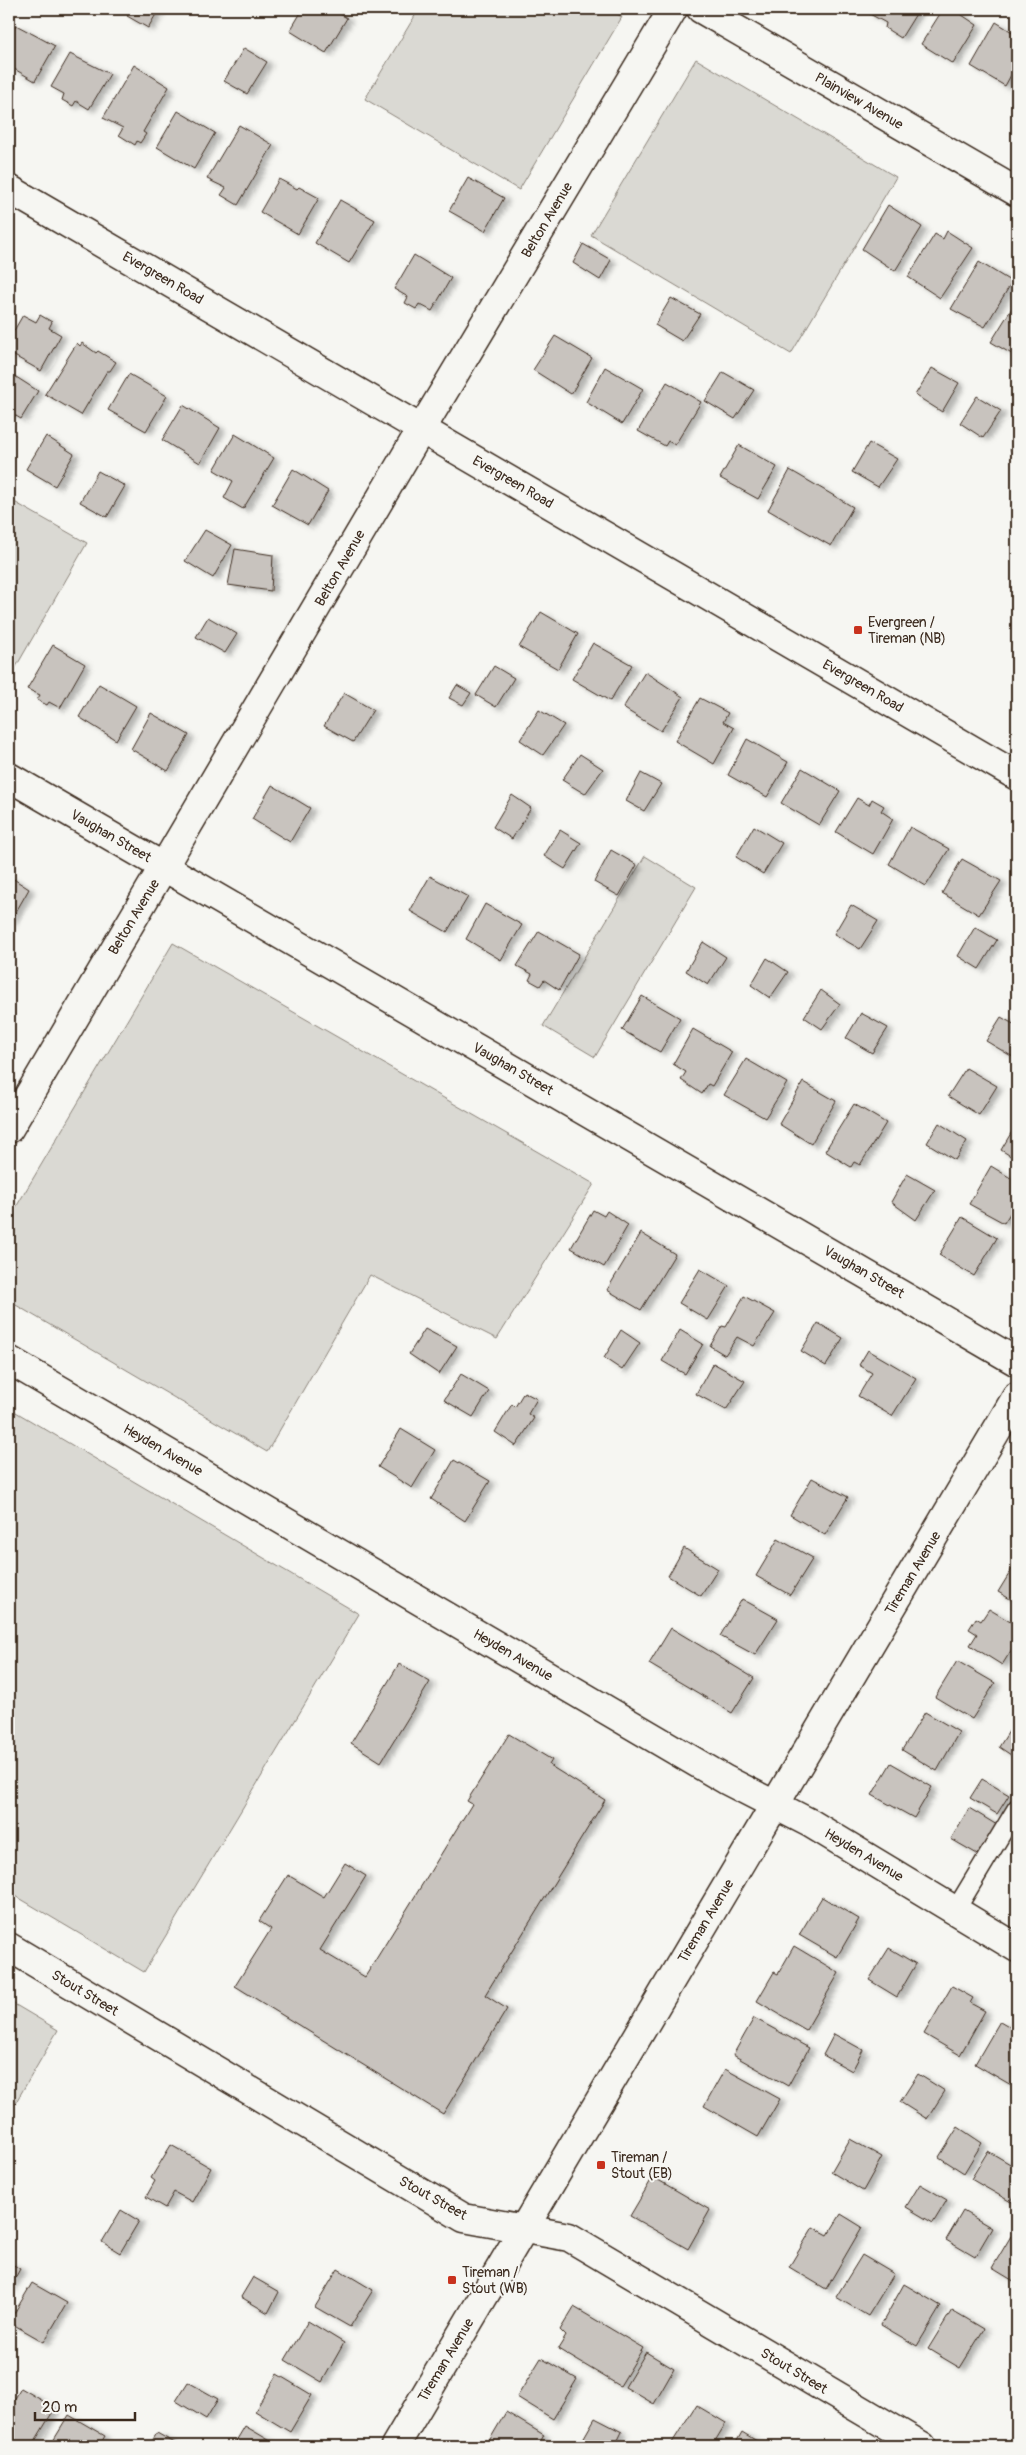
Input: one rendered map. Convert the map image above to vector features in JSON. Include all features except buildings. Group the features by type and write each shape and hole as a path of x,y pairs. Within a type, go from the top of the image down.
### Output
{"street":[{"name":"Belton Avenue","path":"9,1129 422,428 673,9"},
{"name":"Plainview Avenue","path":"701,9 1017,192"},
{"name":"Evergreen Road","path":"9,189 1017,776"},
{"name":"Vaughan Street","path":"9,777 1017,1362"},
{"name":"Heyden Avenue","path":"9,1360 718,1775 810,1823 1017,1948"},
{"name":"Tireman Avenue","path":"395,2446 1017,1396"},
{"name":"Stout Street","path":"9,1947 464,2218 569,2237 922,2446"}],"lane":[{"path":"956,1911 1017,1808"}],"shaded area":[{"path":"419,9 608,9 622,17 519,190 365,99"},
{"path":"696,59 896,177 791,354 591,235"},
{"path":"9,499 87,543 9,679"},
{"path":"645,856 696,887 595,1057 543,1026"},
{"path":"173,943 594,1184 497,1339 370,1275 267,1452 9,1301 9,1219"},
{"path":"9,1408 359,1614 144,1972 9,1892"},
{"path":"9,2001 58,2030 9,2114"}],"place":[{"name":"Evergreen / Tireman (NB)","path":"858,630"},
{"name":"Tireman / Stout (EB)","path":"601,2165"},
{"name":"Tireman / Stout (WB)","path":"452,2280"}]}
